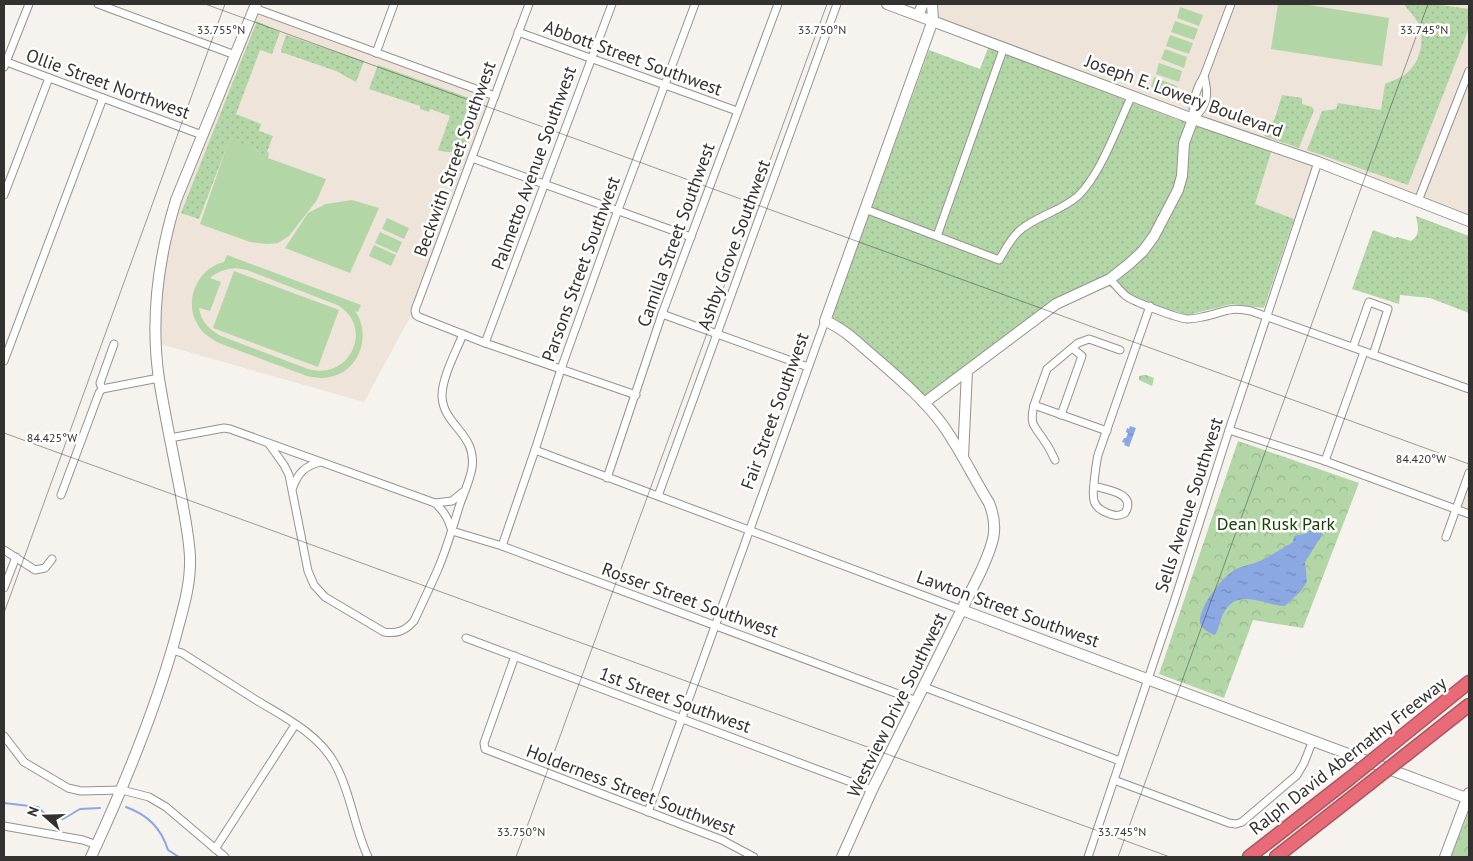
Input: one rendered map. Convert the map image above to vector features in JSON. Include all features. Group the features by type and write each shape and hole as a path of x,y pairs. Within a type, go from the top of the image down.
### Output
{"highway":[{"name":"Ralph David Abernathy Freeway","path":"1249,857 1469,682"},
{"name":"Ralph David Abernathy Freeway","path":"1276,857 1469,705"}],"street":[{"path":"4,63 29,4"},
{"path":"98,4 235,55"},
{"path":"376,53 394,4"},
{"name":"Beckwith Street Southwest","path":"463,334 419,317 416,315 415,310 529,4"},
{"name":"Palmetto Avenue Southwest","path":"485,343 612,4"},
{"name":"Parsons Street Southwest","path":"502,546 536,450 561,369 695,4"},
{"name":"Camilla Street Southwest","path":"607,478 662,314 778,4"},
{"name":"Ashby Grove Southwest","path":"658,496 837,4"},
{"name":"Joseph E. Lowery Boulevard","path":"887,4 1193,119 1318,162 1469,220"},
{"path":"918,15 923,4"},
{"path":"932,4 933,20"},
{"path":"924,403 1056,304 1110,279 1143,251 1154,236 1178,190 1182,176 1184,143 1193,119 1192,106 1194,96 1204,76 1231,4"},
{"path":"92,857 122,790 150,718 172,650 189,578 190,558 187,528 159,378 156,346 155,314 161,256 176,200 255,6 494,96"},
{"name":"Fair Street Southwest","path":"648,812 933,20"},
{"name":"Abbott Street Southwest","path":"518,32 737,111"},
{"path":"937,236 1004,47"},
{"name":"Ollie Street Northwest","path":"4,63 202,135"},
{"path":"1418,201 1469,70"},
{"path":"1193,119 1203,110 1206,101 1207,88 1204,76"},
{"path":"4,195 49,78"},
{"path":"865,210 999,260 1009,242 1019,231 1066,205 1087,186 1099,167 1132,95"},
{"path":"4,361 103,98"},
{"path":"472,158 691,237"},
{"name":"Sells Avenue Southwest","path":"1088,857 1183,575 1318,162"},
{"path":"1110,279 1125,296 1135,302 1174,316 1188,319 1241,308 1268,316 1469,389"},
{"path":"1353,347 1369,302 1388,308 1373,355"},
{"path":"1094,486 1126,498 1129,502 1125,513 1118,516 1102,511 1097,507 1093,498 1095,467 1150,306"},
{"path":"662,314 808,367"},
{"name":"Westview Drive Southwest","path":"825,321 841,328 901,380 941,423 989,503 995,524 995,536 991,547 962,610 872,790 842,857"},
{"path":"270,444 284,464 292,487 308,571 314,585 325,596 384,632 393,634 408,628 414,621 452,532 472,467 471,451 466,438 447,414 442,395 445,380 463,334 636,395"},
{"path":"1055,460 1045,440 1033,427 1032,416 1047,369 1078,343 1088,339 1120,350"},
{"path":"102,389 100,383 114,344"},
{"path":"1062,415 1082,356 1072,348"},
{"path":"1325,461 1364,352"},
{"path":"963,458 967,371"},
{"path":"61,496 102,389 159,378"},
{"path":"1034,405 1106,431"},
{"path":"170,438 224,428 435,503 447,516 452,532"},
{"path":"1229,430 1325,461 1469,514"},
{"name":"Lawton Street Southwest","path":"536,450 1469,797"},
{"path":"292,487 296,477 302,470 320,462"},
{"path":"1446,537 1469,473"},
{"path":"435,503 452,501 465,490"},
{"name":"Rosser Street Southwest","path":"452,532 502,546 917,701"},
{"path":"4,550 35,570 45,568 52,559"},
{"path":"4,588 16,557"},
{"name":"1st Street Southwest","path":"466,638 872,790"},
{"path":"172,650 182,653 318,741 335,763 345,784 362,844 368,857"},
{"name":"Holderness Street Southwest","path":"515,656 484,743 484,749 722,840 754,857"},
{"path":"924,687 1120,761"},
{"path":"215,849 295,725"},
{"path":"4,736 24,762 68,788 81,791 122,790 149,797 166,807 225,857"},
{"path":"1114,780 1236,824 1242,822 1296,775 1304,763 1313,740"},
{"path":"1445,857 1469,797"},
{"path":"4,826 83,840 97,845"}],"shaded area":[{"path":"932,4 1469,4 1469,222 933,20"},
{"path":"255,9 495,96 414,310 364,402 157,343 168,225"},
{"path":"1272,150 1312,165 1294,219 1255,204"},
{"path":"1469,461 1469,512 1453,505"}],"green space":[{"path":"1278,4 1303,4 1389,18 1382,66 1271,49"},
{"path":"1404,4 1434,4 1469,9 1469,28 1408,185 1307,150 1322,111 1336,109 1338,103 1381,110 1385,84 1403,76 1414,65 1420,52 1420,30 1418,23"},
{"path":"1180,7 1203,15 1199,26 1177,18"},
{"path":"257,21 280,32 272,54 260,50 236,114 261,124 259,131 273,136 267,152 269,153 268,158 255,149 229,141 199,219 181,213"},
{"path":"1175,21 1198,29 1194,40 1171,32"},
{"path":"286,35 364,61 356,82 336,71 281,52"},
{"path":"1170,35 1193,43 1189,54 1166,46"},
{"path":"988,48 1178,120 1204,121 1272,150 1255,204 1294,219 1264,308 1232,304 1188,315 1146,303 1103,284 1073,299 1044,317 929,403 832,317 929,50 980,69"},
{"path":"1165,49 1187,57 1184,68 1161,59"},
{"path":"1159,63 1182,71 1179,82 1156,74"},
{"path":"378,65 483,103 466,150 449,152 438,150 450,116 430,109 429,112 420,109 420,106 369,89"},
{"path":"1154,77 1177,86 1174,96 1151,87"},
{"path":"1282,95 1302,98 1302,104 1312,107 1314,110 1299,148 1264,136 1275,118"},
{"path":"229,140 255,149 268,158 326,179 317,200 289,236 278,243 250,242 200,224"},
{"path":"352,200 379,208 350,273 285,248 308,213 326,204"},
{"path":"1416,216 1469,236 1469,313 1430,298 1400,295 1399,304 1352,289 1373,230 1395,238 1411,241 1418,233"},
{"path":"387,218 409,228 404,239 382,229"},
{"path":"380,232 402,242 397,253 375,243"},
{"path":"374,245 396,255 391,266 369,256"},
{"path":"227,255 361,305 358,312 355,311 360,320 363,339 357,358 351,366 331,377 307,376 219,343 207,336 200,328 194,316 192,307 195,288 206,271 224,262","holes":["229,269 247,270 342,308 350,316 356,333 352,351 347,359 340,365 328,370 311,370 221,336 213,331 204,321 199,308 210,311 221,282 210,278 219,272"]},
{"path":"234,271 339,310 318,367 213,328"},
{"path":"1146,375 1154,378 1152,386 1139,380 1139,376"},
{"name":"Dean Rusk Park","path":"1238,441 1359,483 1303,628 1253,620 1224,698 1159,674"},
{"path":"1469,811 1469,857 1451,857"}],"water":[{"path":"1130,426 1136,428 1129,447 1122,442 1128,433 1126,432 1127,428 1129,429"},
{"path":"1315,526 1320,529 1322,535 1305,562 1307,581 1300,592 1285,606 1246,599 1238,600 1232,603 1222,615 1215,635 1202,627 1200,616 1203,609 1212,593 1225,578 1238,568 1270,556 1293,542 1294,536 1307,533"}],"waterway":[{"path":"4,803 38,807 46,815 63,819 80,809 100,808"},
{"path":"126,807 141,814 153,823 162,835 168,850 179,857"}]}
